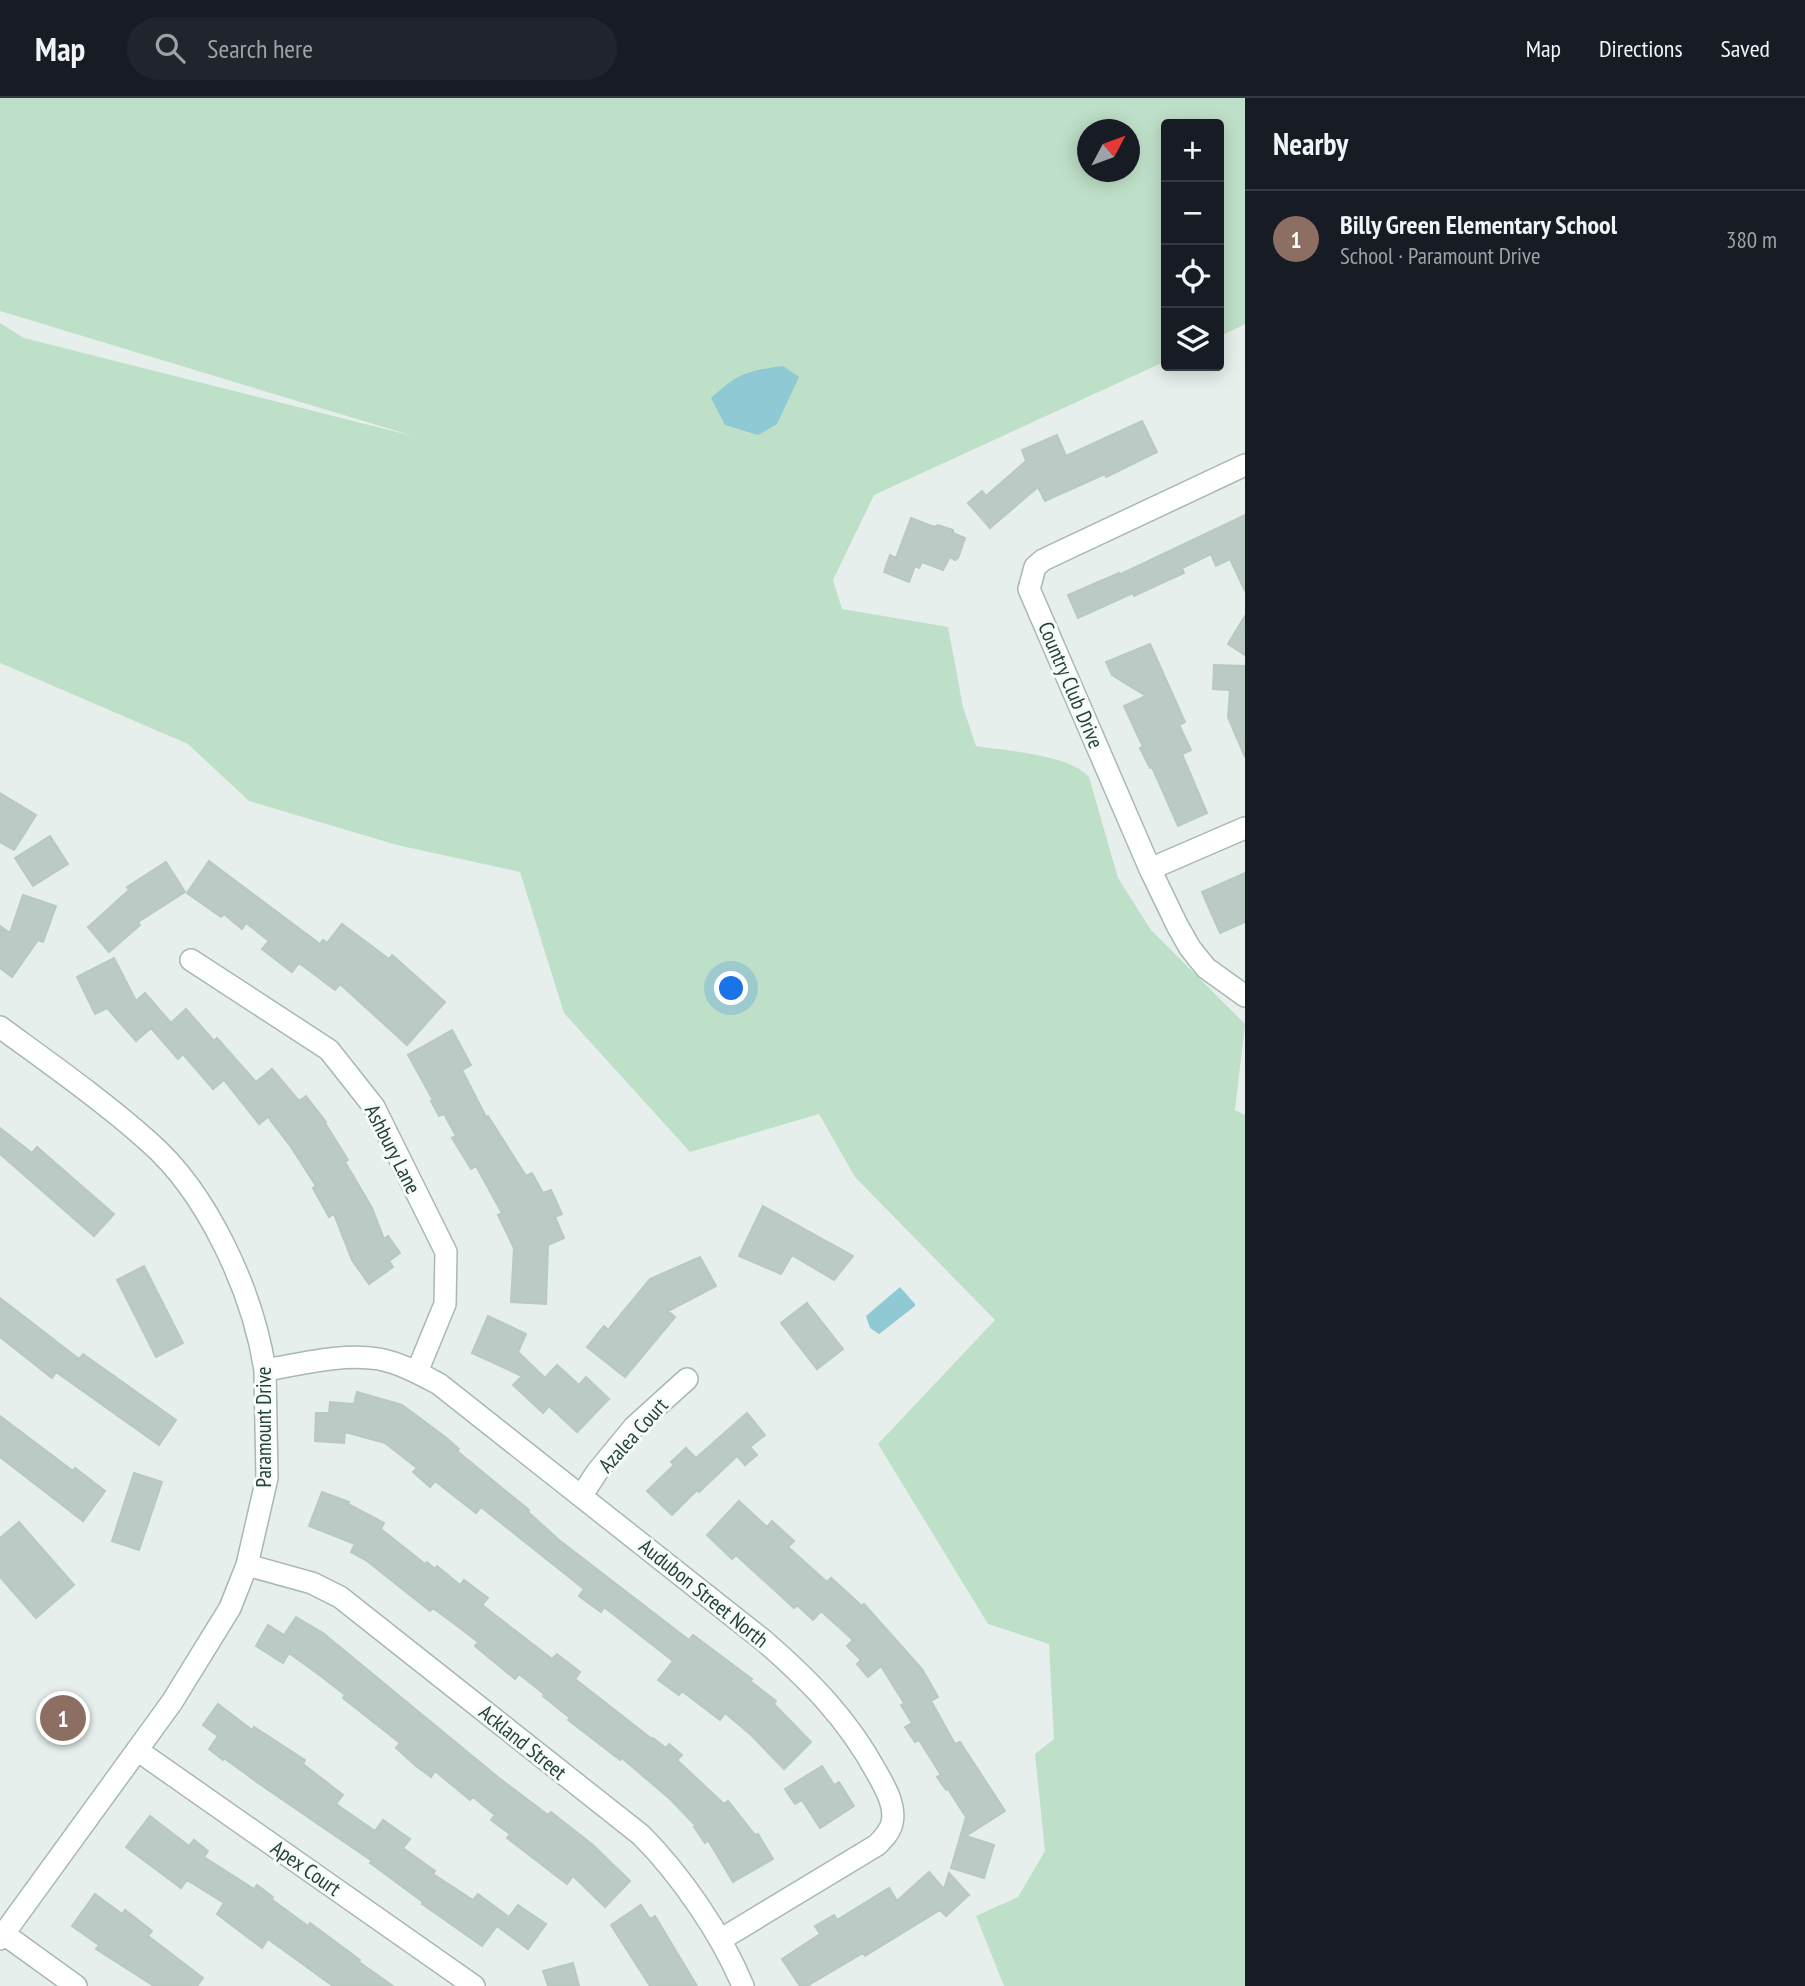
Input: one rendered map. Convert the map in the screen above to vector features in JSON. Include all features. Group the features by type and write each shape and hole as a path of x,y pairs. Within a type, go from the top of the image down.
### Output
{"street":[{"name":"Country Club Drive","path":"1245,465 1043,560 1035,567 1030,585 1032,596 1150,869 1190,948 1206,968 1245,996"},
{"path":"1150,869 1245,828"},
{"name":"Ashbury Lane","path":"191,960 330,1050 374,1107 446,1252 445,1304 417,1372"},
{"name":"Paramount Drive","path":"0,1027 149,1142 182,1177 206,1212 247,1296 265,1370 267,1478 247,1564 230,1608 207,1648 137,1750 2,1936"},
{"name":"Audubon Street North","path":"265,1370 322,1360 363,1358 392,1363 439,1384 582,1495 804,1676 834,1707 863,1747 886,1789 892,1807 892,1822 887,1835 877,1845 719,1940"},
{"name":"Azalea Court","path":"582,1495 634,1427 687,1379"},
{"name":"Ackland Street","path":"247,1564 312,1583 354,1607 640,1835 679,1879 719,1940 743,1986"},
{"name":"Apex Court","path":"137,1750 474,1986"},
{"path":"2,1936 76,1986"}],"green space":[{"path":"0,98 1245,98 1245,324 1224,334 1224,119 1161,119 1161,363 874,495 833,580 842,609 948,627 963,707 976,746 1052,758 1080,769 1089,777 1118,878 1151,930 1245,1024 1235,1110 1245,1115 1245,1986 1004,1986 976,1916 1018,1897 1045,1851 1035,1754 1054,1739 1049,1644 988,1624 878,1444 995,1320 855,1177 819,1114 690,1152 564,1013 520,872 397,845 249,801 188,744 0,663 0,323 24,338 413,436 0,311"}],"water":[{"path":"783,366 799,377 777,424 758,435 725,425 711,398 744,374"},
{"path":"900,1287 915,1306 879,1334 870,1328 866,1316"}],"building":[{"path":"1142,421 1157,452 1106,477 1105,474 1045,501 1038,487 990,528 968,503 982,491 986,496 1026,461 1022,450 1057,435 1066,456"},
{"path":"1245,515 1245,591 1230,559 1216,566 1211,554 1182,568 1184,573 1078,618 1068,595 1119,575"},
{"path":"911,518 934,527 938,525 953,530 953,533 965,538 958,558 955,560 950,557 943,570 922,562 919,568 915,566 909,582 884,572 890,555 896,558"},
{"path":"1245,616 1245,655 1228,644"},
{"path":"1150,644 1185,722 1179,725 1191,750 1182,754 1207,813 1178,826 1152,767 1150,768 1140,748 1143,747 1124,706 1146,696 1112,675 1106,662"},
{"path":"1214,665 1245,666 1245,757 1228,717 1230,690 1213,689"},
{"path":"0,793 36,815 14,850 0,842"},
{"path":"50,836 68,864 33,886 15,858"},
{"path":"209,861 320,944 323,940 327,943 342,924 389,959 392,955 445,1002 407,1045 340,984 335,990 299,963 292,972 262,949 269,941 246,923 242,929 224,914 221,917 187,893"},
{"path":"166,862 185,892 138,922 140,925 109,952 88,927 129,890 127,887"},
{"path":"1245,873 1245,922 1220,933 1202,892"},
{"path":"23,895 56,906 43,942 38,940 12,977 0,968 0,926 10,933"},
{"path":"114,958 136,1001 145,993 171,1023 186,1009 214,1041 217,1038 256,1082 272,1069 299,1101 306,1096 326,1122 348,1160 345,1162 372,1208 384,1239 388,1236 400,1253 389,1261 393,1267 369,1284 352,1260 334,1214 329,1217 313,1188 316,1186 268,1117 259,1124 224,1080 213,1089 183,1054 178,1059 151,1028 136,1041 107,1008 95,1014 77,977"},
{"path":"452,1030 471,1065 462,1070 486,1117 488,1116 526,1176 532,1173 543,1193 551,1190 562,1214 555,1217 564,1238 548,1245 546,1304 511,1302 514,1248 498,1215 502,1213 476,1166 471,1169 452,1138 456,1136 444,1114 439,1116 408,1055"},
{"path":"0,1128 32,1153 37,1147 114,1214 94,1236 0,1154"},
{"path":"763,1206 853,1256 834,1280 792,1255 781,1274 739,1256"},
{"path":"700,1257 716,1286 668,1311 675,1317 625,1377 587,1347 604,1326 608,1330 650,1279"},
{"path":"144,1266 183,1343 156,1357 117,1280"},
{"path":"0,1298 79,1359 83,1354 176,1420 159,1445 56,1372 52,1378 0,1337"},
{"path":"807,1303 843,1349 817,1369 781,1323"},
{"path":"488,1316 526,1334 518,1352 545,1378 557,1365 579,1385 586,1377 609,1399 577,1432 549,1406 543,1413 513,1385 522,1376 472,1353"},
{"path":"357,1392 402,1405 444,1436 459,1449 457,1451 529,1510 528,1512 559,1540 689,1640 693,1635 752,1679 750,1681 776,1701 774,1704 811,1742 784,1769 725,1713 720,1720 682,1691 679,1695 658,1680 673,1661 604,1607 601,1612 579,1596 584,1589 481,1507 476,1513 435,1481 430,1487 413,1472 417,1468 385,1443 345,1432 344,1443 315,1441 316,1413 329,1413 330,1402 354,1404"},
{"path":"747,1413 765,1435 750,1447 757,1455 745,1465 737,1456 672,1515 647,1491 674,1465 671,1462 686,1448 696,1458"},
{"path":"0,1416 73,1471 75,1468 105,1491 83,1521 0,1457"},
{"path":"134,1473 162,1482 139,1550 112,1541"},
{"path":"322,1492 349,1502 348,1504 384,1523 381,1529 425,1564 427,1562 435,1569 437,1566 460,1585 464,1580 488,1598 482,1605 552,1659 557,1654 580,1672 575,1679 652,1739 666,1748 669,1744 682,1755 677,1760 724,1804 728,1801 755,1835 758,1834 773,1859 733,1882 708,1840 705,1843 694,1827 696,1826 670,1799 622,1758 620,1760 568,1720 570,1718 519,1674 515,1679 475,1646 478,1642 452,1622 433,1608 430,1611 367,1561 351,1552 355,1544 309,1526"},
{"path":"739,1501 767,1527 772,1521 794,1541 788,1547 827,1582 831,1578 862,1606 864,1604 922,1669 938,1697 931,1701 955,1744 960,1742 1005,1811 966,1836 994,1845 984,1878 951,1868 966,1817 937,1777 941,1775 919,1740 915,1742 905,1727 912,1723 901,1705 904,1703 881,1666 868,1677 857,1664 861,1660 847,1646 853,1640 821,1611 813,1620 797,1605 794,1608 736,1555 732,1559 707,1535"},
{"path":"19,1522 74,1585 36,1618 0,1577 0,1538"},
{"path":"296,1617 323,1633 499,1778 548,1815 551,1812 593,1845 630,1881 605,1907 573,1876 567,1884 507,1838 510,1834 491,1820 495,1815 473,1797 470,1800 435,1771 431,1777 416,1766 396,1748 400,1743 343,1698 345,1695 322,1677 289,1653 283,1663 256,1646 268,1625 284,1635"},
{"path":"218,1704 252,1730 254,1727 305,1760 303,1764 343,1795 336,1804 375,1831 383,1820 410,1839 403,1848 435,1871 433,1874 473,1900 478,1894 509,1917 518,1905 546,1924 528,1949 497,1926 482,1946 422,1904 423,1902 370,1863 372,1861 209,1749 218,1736 203,1725"},
{"path":"822,1766 834,1785 839,1782 854,1806 820,1828 802,1800 795,1804 785,1789"},
{"path":"150,1816 189,1846 194,1840 208,1851 204,1857 254,1889 257,1885 273,1897 271,1899 308,1926 310,1923 393,1986 333,1986 268,1939 262,1948 217,1914 224,1903 187,1880 181,1888 126,1847"},
{"path":"929,1872 944,1889 949,1873 969,1895 946,1916 940,1910 865,1956 863,1953 807,1986 800,1986 782,1959 820,1934 815,1926 834,1915 837,1920 889,1888 897,1901"},
{"path":"95,1894 122,1914 125,1910 152,1931 148,1936 203,1978 197,1986 154,1986 96,1949 99,1945 72,1926"},
{"path":"641,1905 650,1919 655,1916 697,1986 650,1986 611,1925"},
{"path":"573,1963 579,1986 548,1986 543,1971"}],"place":[{"name":"Billy Green Elementary School","path":"63,1718"}]}
